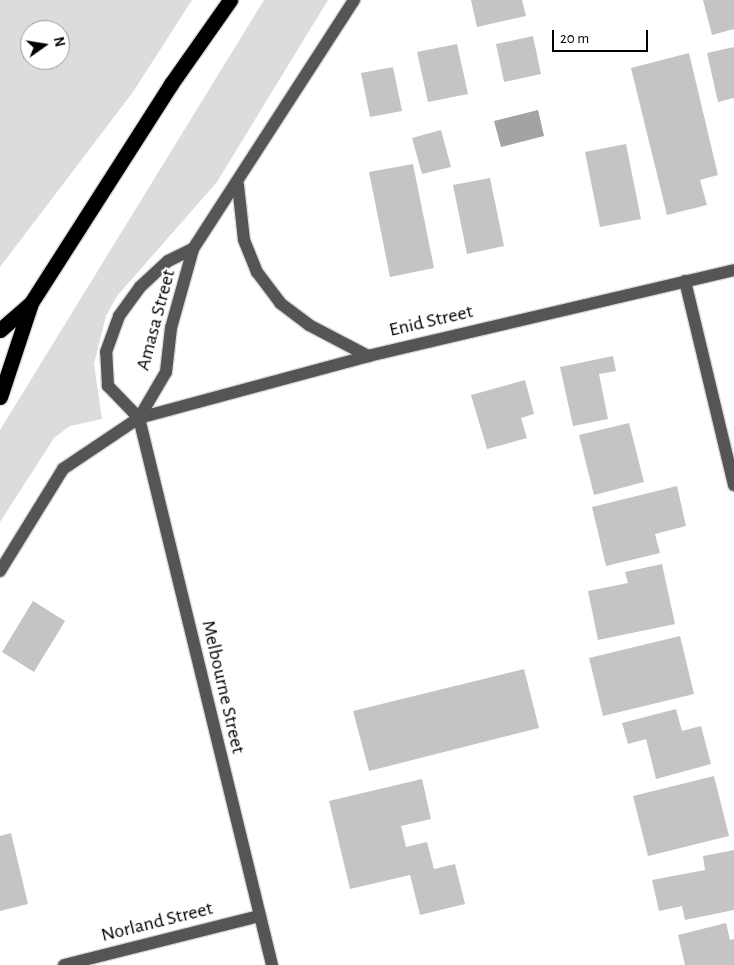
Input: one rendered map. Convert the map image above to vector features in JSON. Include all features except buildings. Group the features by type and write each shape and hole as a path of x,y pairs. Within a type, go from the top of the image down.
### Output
{"highway":[{"path":"0,397 31,303 171,84 230,0"},
{"path":"0,330 31,303"}],"street":[{"name":"Amasa Street","path":"193,249 168,261 140,287 120,316 106,352 108,386 139,418 166,372 172,328 193,249 238,185 354,0"},
{"path":"238,185 244,240 256,272 274,295 309,325 368,356"},
{"name":"Enid Street","path":"139,418 368,356 734,270"},
{"path":"685,281 734,485"},
{"path":"0,571 63,469 139,418"},
{"name":"Melbourne Street","path":"139,418 272,965"},
{"name":"Norland Street","path":"64,965 259,916"}],"shaded area":[{"path":"0,0 192,0 133,92 0,267"},
{"path":"264,0 328,0 217,182 117,296 106,316 94,364 102,419 70,426 54,438 0,522 0,430"},
{"path":"538,110 544,136 501,147 494,121"}]}
